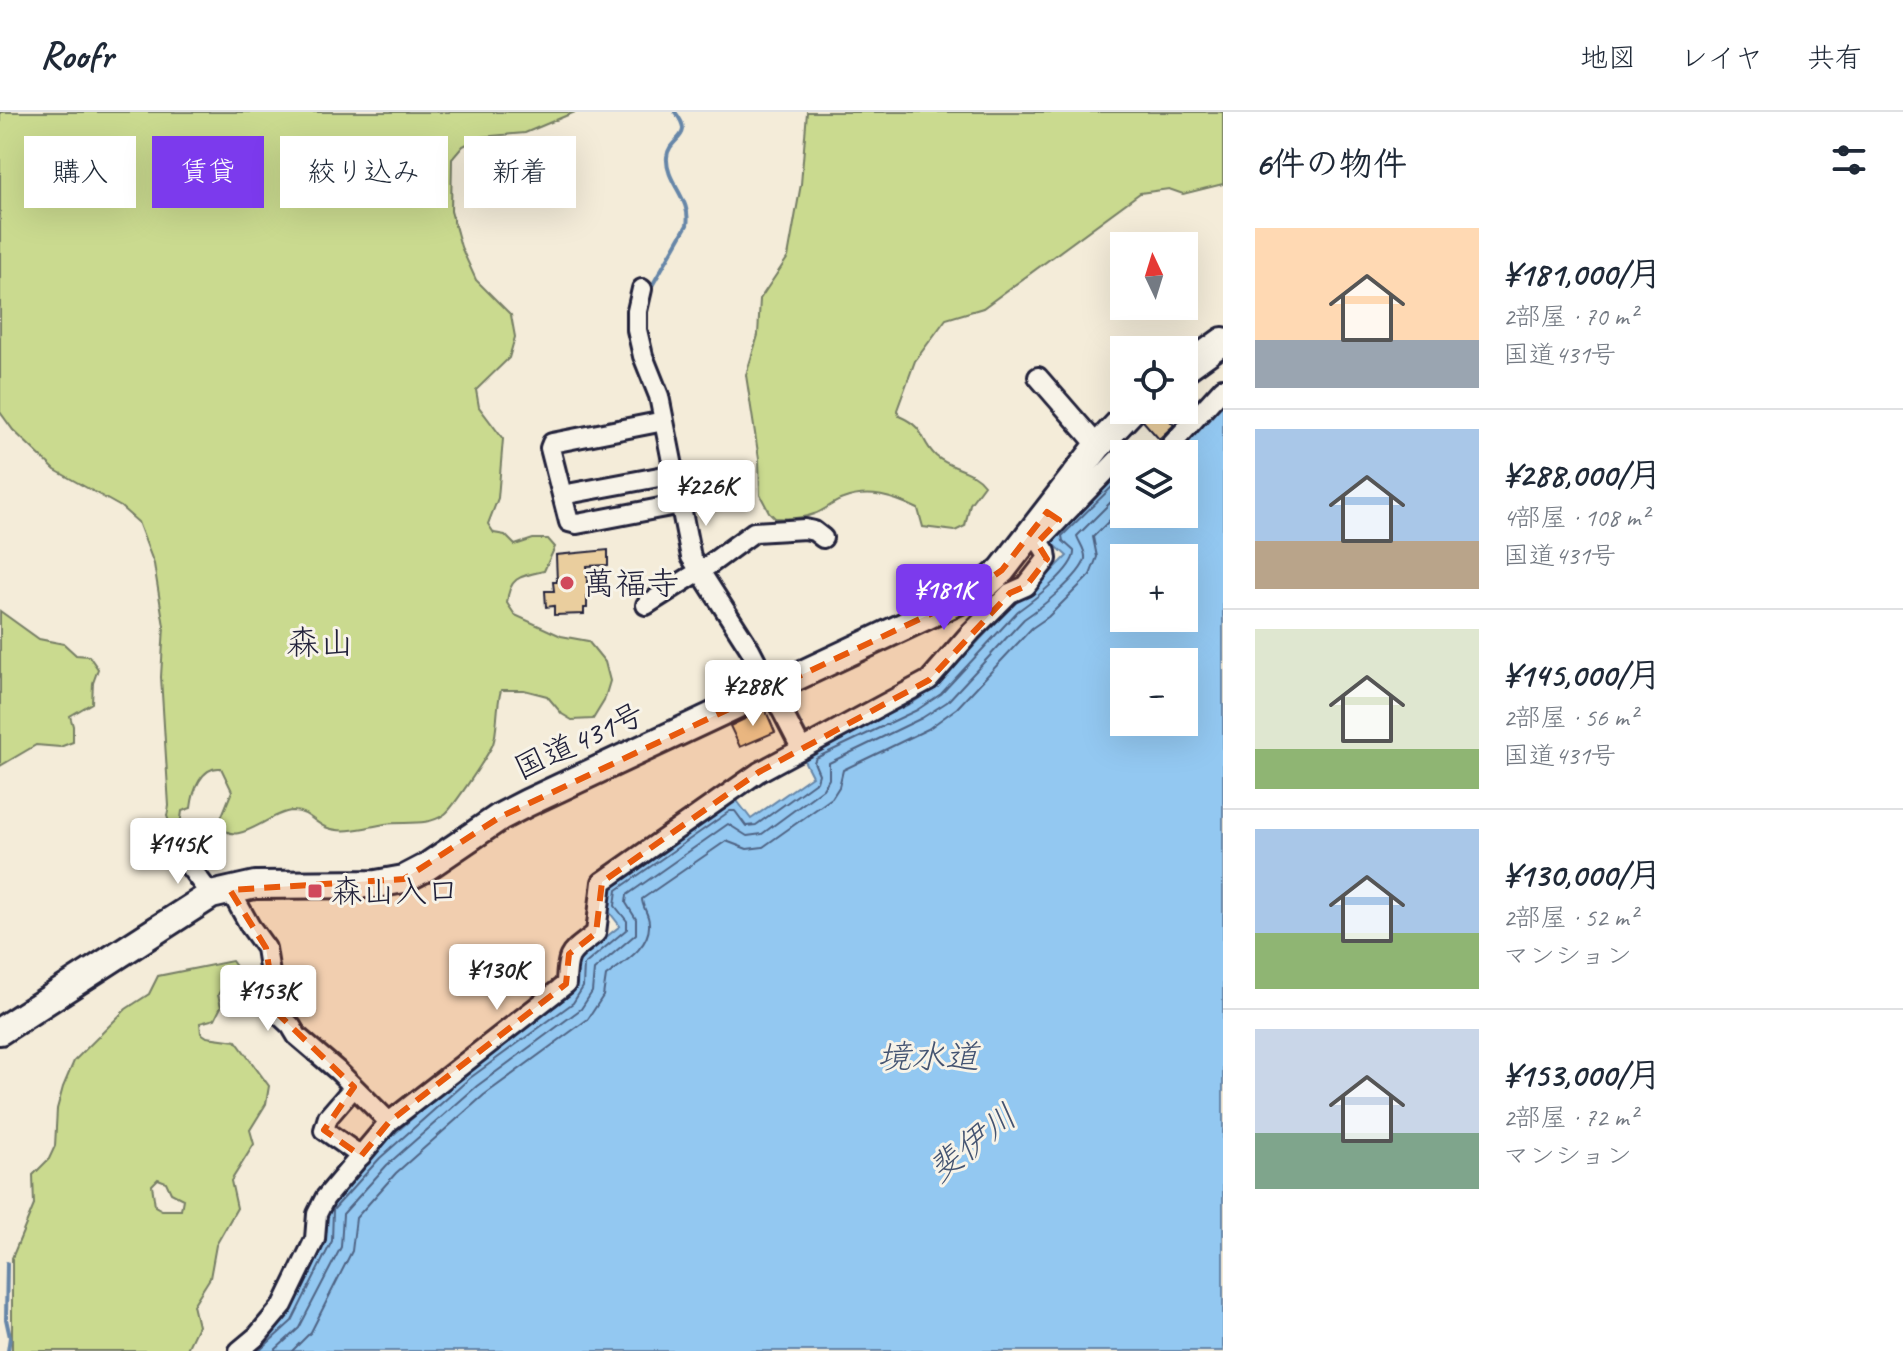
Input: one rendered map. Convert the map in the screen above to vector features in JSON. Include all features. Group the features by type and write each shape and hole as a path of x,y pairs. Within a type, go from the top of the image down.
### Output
{"highway":[{"path":"1198,359 1223,341"},
{"name":"国道431号","path":"0,1031 220,892 255,885 376,884 404,879 527,803 777,688 983,587 1053,516 1098,446 1119,424"}],"street":[{"path":"642,289 637,330 643,356 659,396 691,557 704,568 750,649 777,688 806,745"},
{"path":"1038,377 1098,446"},
{"path":"1176,440 1223,388"},
{"path":"664,421 552,443 550,448 569,522 577,524 681,504"},
{"path":"239,1351 257,1336 283,1305 315,1239 320,1207 389,1122 566,984 569,954 596,933 602,882 759,772 936,675 971,632 1010,593 1026,586 1047,559 1039,541 1053,516 1110,465"},
{"path":"562,495 675,474"},
{"path":"646,605 754,532 805,529 823,538"},
{"path":"178,851 220,892 266,948 276,1012 297,1036 389,1122"},
{"path":"354,1087 328,1117 324,1130 361,1156"}],"highlighted area":[{"path":"1047,512 1059,520 1037,543 1047,559 1026,586 1010,593 929,680 759,772 602,882 596,933 569,954 566,984 389,1122 361,1156 324,1130 354,1087 276,1012 266,948 230,890 404,879 500,817 958,601 1002,570"}],"green space":[{"path":"0,112 575,112 525,133 464,136 464,146 452,159 451,211 461,247 476,280 511,315 515,337 509,358 476,390 479,407 503,439 498,498 488,524 494,533 505,535 515,545 533,539 548,539 555,547 544,571 522,576 513,583 507,603 515,615 561,636 588,641 605,662 610,681 604,701 593,719 572,720 562,714 547,696 524,690 501,690 495,738 490,750 449,810 431,821 340,830 325,827 293,811 233,834 225,831 219,823 232,791 221,768 214,768 203,775 196,787 191,808 182,811 179,834 173,833 167,816 169,806 161,677 164,626 154,564 138,522 121,507 55,470 13,430 0,412"},
{"path":"807,112 1223,112 1223,184 1183,194 1169,189 1140,193 983,308 946,319 915,361 897,410 899,416 919,430 936,456 973,475 984,485 970,504 965,526 955,531 923,527 918,509 881,496 853,496 814,514 775,518 760,495 759,459 746,375 758,335 760,299 788,257 801,184"},
{"path":"0,611 39,639 64,644 76,655 89,656 98,669 93,683 92,703 70,716 73,742 60,747 36,745 0,766"},
{"path":"232,961 240,972 237,982 224,984 218,995 221,1007 215,1019 200,1023 201,1033 207,1037 236,1041 269,1086 266,1104 250,1130 254,1144 231,1181 237,1208 216,1245 210,1278 193,1305 198,1326 186,1351 12,1351 12,1258 34,1205 33,1175 49,1159 55,1146 57,1109 63,1087 74,1061 126,1009 149,994 158,976","holes":["158,1179 166,1182 171,1193 183,1199 181,1210 162,1210 155,1206 152,1185"]}],"water":[{"name":"境水道","path":"1223,399 1223,1351 248,1351 285,1317 325,1239 325,1208 374,1152 465,1072 566,998 575,985 577,960 620,926 607,909 608,886 735,798 751,819 812,776 699,555 760,645 815,750 914,702 936,687 1013,604 1028,595 1067,556 1048,539 1110,478 1110,528 1198,528 1198,440 1188,440"}],"building":[{"path":"1146,424 1173,424 1174,425 1159,439"},
{"name":"萬福寺","path":"608,550 608,565 587,566 587,608 584,608 584,614 554,615 554,606 546,607 545,591 554,591 553,582 557,582 556,555"},
{"path":"765,709 775,732 740,747 730,726"}],"waterway":[{"path":"649,291 687,225 686,207 667,166 669,150 683,127 675,112"},
{"path":"645,319 649,342"},
{"path":"7,1263 8,1351"}],"place":[{"name":"萬福寺","path":"567,583"},
{"name":"森山入口","path":"315,891"}],"district":[{"name":"森山","path":"320,642"}],"water label":[{"name":"斐伊川","path":"972,1143"}]}
